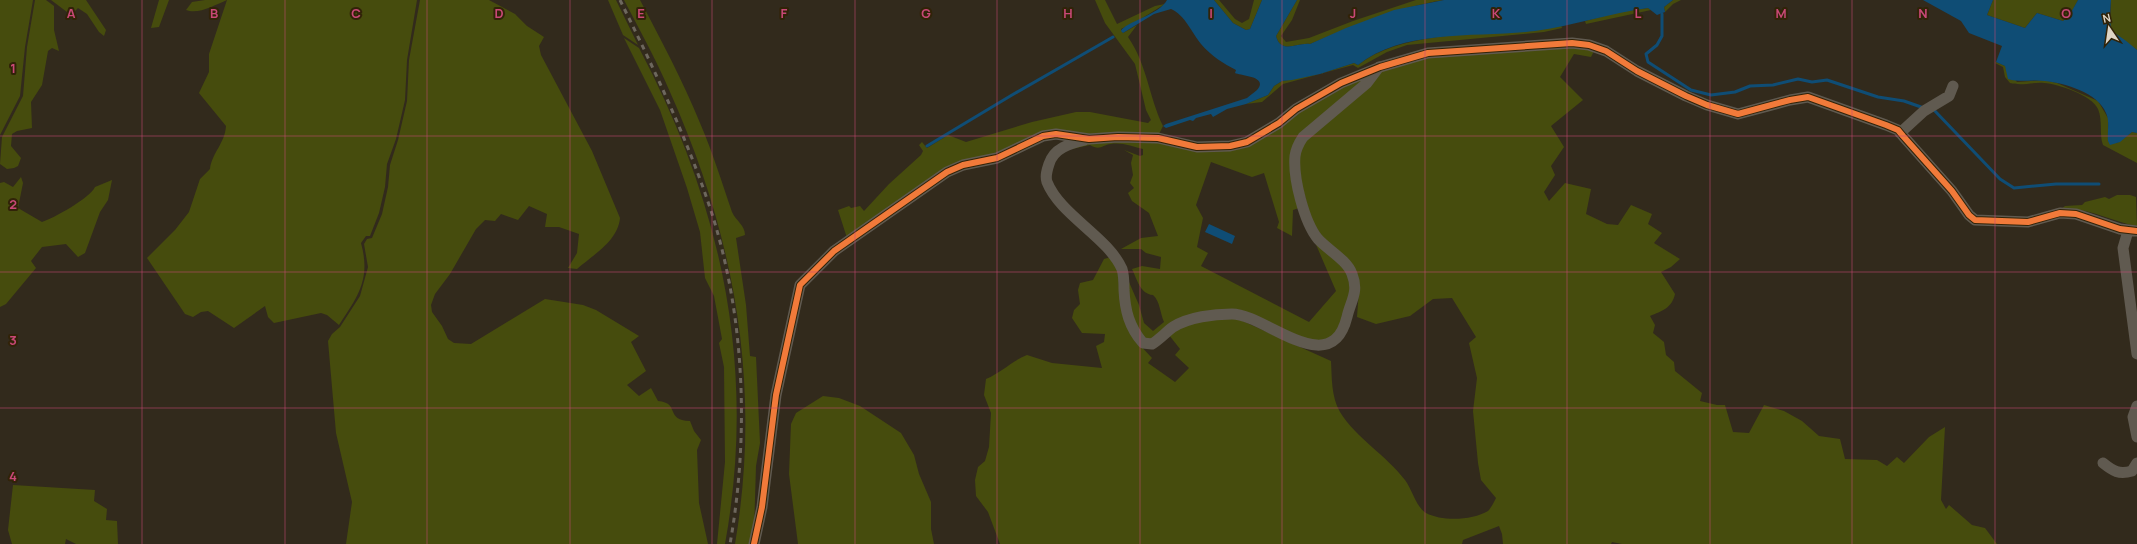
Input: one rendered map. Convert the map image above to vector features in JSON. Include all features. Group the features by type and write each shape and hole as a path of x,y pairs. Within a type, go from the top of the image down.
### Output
{"street":[{"path":"1380,66 1367,83 1303,137 1297,146 1295,155 1295,173 1308,223 1318,239 1351,272 1355,284 1354,300 1342,334 1324,344 1316,345 1297,342 1267,325 1234,314 1214,315 1184,322 1174,327 1152,344 1143,343 1136,335 1129,320 1125,308 1122,270 1113,253 1078,220 1053,192 1047,180 1047,171 1051,159 1058,150 1069,144 1089,139 1118,137 1158,138 1196,147 1230,146 1247,142 1260,136 1320,94 1380,66 1428,53 1480,51 1556,44 1589,45 1606,51 1663,85 1707,105 1738,114 1790,100 1808,97 1816,98 1886,125 1900,132 1952,191 1969,215 1975,220 2028,222 2060,213 2076,214 2133,231 2123,248 2137,354"},
{"path":"1900,132 1924,111 1949,96 1953,86"},
{"path":"754,544 762,507 778,387 800,285 840,246 948,172 963,165 997,158 1043,136 1056,134 1089,139"},
{"path":"2137,406 2133,417 2137,437"},
{"path":"2103,462 2117,473 2132,471 2137,463"}],"green space":[{"path":"0,0 33,0 25,47 20,96 0,135"},
{"path":"35,0 46,0 54,6 54,30 59,51 52,48 48,51 42,85 31,102 32,128 17,131 12,134 11,146 21,158 18,166 7,169 0,164 2,137 23,96 27,47"},
{"path":"51,0 86,0 106,30 104,36 99,32 87,14 78,8 71,15"},
{"path":"159,0 169,0 159,27 151,28"},
{"path":"205,0 227,0 201,10 186,10 192,2"},
{"path":"227,0 417,0 407,60 405,100 396,139 387,164 385,187 379,213 370,236 366,236 361,243 364,256 364,267 361,287 352,305 339,325 327,315 321,313 274,323 268,317 265,306 234,328 208,311 201,312 193,317 185,314 147,258 175,230 189,212 200,179 210,169 213,158 225,132 226,126 199,93 209,72 209,54"},
{"path":"420,0 489,0 515,14 527,26 544,37 539,46 541,55 592,151 620,218 615,234 610,241 577,269 568,268 577,253 579,234 559,227 545,227 547,214 529,206 518,220 501,214 495,221 485,220 476,229 450,274 435,294 431,305 432,312 442,326 448,339 454,343 471,344 545,299 583,305 596,310 639,336 631,342 646,371 627,385 639,396 651,388 658,401 665,402 669,405 677,418 690,421 694,431 701,440 697,450 699,503 708,544 346,544 352,502 336,433 328,341 332,334 340,327 360,296 368,267 364,244 367,239 372,238 382,214 388,187 390,165 398,140 407,101 409,60"},
{"path":"608,0 616,0 638,45 623,35"},
{"path":"624,0 640,0 656,30 700,123 732,212 745,232 745,235 736,238 746,305 750,356 756,357 760,443 756,466 754,532 752,544 735,544 743,485 745,427 743,370 737,313 726,257 711,202 693,147 660,69"},
{"path":"1095,0 1105,0 1117,24 1155,6 1165,4 1136,22 1121,29 1123,33 1137,25 1128,37 1140,58 1154,104 1163,126 1158,136 1098,137 1073,133 969,161 847,238 838,210 849,206 851,208 860,206 864,211 889,184 921,155 923,151 919,145 922,142 927,148 948,135 966,142 1032,122 1076,112 1090,112 1148,123 1151,120 1146,110 1135,64 1105,23"},
{"path":"1214,0 1219,0 1235,19 1242,23 1249,19 1254,0 1262,0 1250,29 1246,30 1233,23"},
{"path":"1297,0 1300,0 1292,20 1281,36 1286,42 1309,38 1353,21 1416,0 1444,0 1392,12 1310,44 1290,46 1282,45 1278,42 1276,36"},
{"path":"1673,0 1681,0 1673,4 1665,12 1664,7"},
{"path":"1993,0 2078,0 2069,17 2063,21 2037,13 2025,28 1987,15"},
{"path":"2111,0 2137,0 2137,50 2112,32 2110,25"},
{"path":"1648,8 1651,10 1586,24 1585,21 1619,12"},
{"path":"1561,25 1562,28 1544,32 1407,45 1387,52 1358,68 1353,65 1321,74 1354,63 1358,65 1378,53 1402,44 1428,38 1537,29"},
{"path":"624,38 639,48 668,107 692,167 711,228 725,289 734,351 737,414 734,479 725,544 717,544 725,462 724,367 719,343 722,339 714,296 705,278 700,232 687,188 660,110"},
{"path":"1556,45 1595,49 1591,57 1574,54 1560,77 1583,100 1551,126 1564,147 1551,166 1555,175 1544,192 1549,201 1565,183 1591,189 1586,214 1607,224 1618,225 1631,205 1652,214 1648,224 1662,233 1654,243 1680,259 1671,267 1661,272 1675,294 1672,303 1669,306 1650,316 1655,325 1653,333 1664,342 1666,355 1674,362 1675,371 1702,393 1700,401 1717,405 1725,405 1733,432 1749,433 1764,405 1784,411 1802,421 1819,436 1840,439 1845,459 1877,460 1887,466 1897,457 1904,463 1929,437 1945,427 1941,500 1946,509 1949,505 1972,525 1985,528 1997,544 1622,544 1612,542 1611,544 1503,544 1499,526 1463,540 1462,544 1000,544 988,512 976,496 975,480 978,467 985,461 989,447 991,413 984,395 986,379 1027,355 1052,363 1102,368 1096,346 1104,342 1105,334 1082,333 1072,318 1074,310 1080,304 1078,290 1080,283 1093,280 1104,259 1111,257 1117,266 1137,342 1152,358 1148,363 1175,382 1189,368 1175,355 1180,349 1169,335 1192,322 1236,318 1331,361 1333,393 1340,412 1363,439 1405,480 1419,507 1426,513 1441,518 1458,519 1482,514 1488,511 1496,498 1481,480 1478,463 1473,411 1477,378 1469,343 1476,337 1452,298 1433,299 1410,316 1376,324 1357,317 1359,290 1311,220 1298,169 1300,147 1380,68 1408,59"},
{"path":"1996,62 2005,66 2017,82 2044,80 2057,83 2098,101 2108,118 2108,141 2117,143 2132,132 2137,133 2137,163 2103,145 2098,109 2089,99 2074,91 2050,84 2010,83 2005,77 2003,67 1995,63"},
{"path":"1375,70 1297,144 1302,207 1293,210 1292,236 1277,228 1279,222 1264,173 1252,177 1211,162 1196,205 1203,218 1197,247 1208,253 1201,266 1309,322 1336,291 1308,226 1349,272 1353,283 1337,337 1315,342 1276,327 1216,313 1152,340 1144,339 1133,323 1125,273 1139,305 1144,323 1153,331 1164,322 1159,304 1153,295 1142,289 1132,269 1142,266 1160,269 1161,257 1146,253 1141,249 1121,249 1141,238 1158,236 1149,213 1132,201 1128,193 1134,188 1130,183 1133,175 1131,163 1133,155 1124,150 1140,156 1143,155 1143,149 1123,144 1108,145 1099,148 1090,145 1072,149 1065,148 1118,139 1230,147 1297,110"},
{"path":"1320,74 1283,84 1262,102 1246,104 1268,95 1274,86 1282,81"},
{"path":"21,177 23,183 18,208 42,222 79,202 95,187 112,180 108,200 100,212 85,253 78,257 66,244 42,247 31,261 36,268 6,304 0,307 0,183 4,182 13,187"},
{"path":"2117,195 2130,195 2136,197 2137,226 2080,210 2060,210 2065,206 2082,205 2085,202 2105,197 2109,199"},
{"path":"823,396 839,398 860,406 901,433 914,455 919,474 931,502 931,529 934,544 798,544 789,474 791,424 796,413"},
{"path":"13,485 95,490 94,501 107,509 106,520 117,521 118,544 76,544 66,539 65,544 12,544 8,530"}],"water":[{"path":"1167,0 1214,0 1233,23 1246,30 1250,29 1262,0 1297,0 1276,36 1278,42 1282,45 1290,46 1310,44 1346,28 1394,10 1444,0 1673,0 1664,7 1665,12 1657,15 1648,8 1535,31 1443,37 1397,45 1377,53 1358,65 1354,63 1320,74 1282,81 1274,86 1268,95 1246,104 1227,109 1213,117 1211,114 1196,118 1193,121 1190,120 1166,128 1163,126 1166,124 1247,98 1257,90 1260,85 1257,79 1253,77 1235,73 1236,70 1209,52 1201,44 1180,15 1171,9 1154,14 1123,33 1121,31 1129,24 1157,10"},
{"path":"1923,0 1993,0 1987,15 2025,28 2037,13 2063,21 2069,16 2078,0 2111,0 2111,27 2117,35 2137,50 2137,133 2132,132 2120,142 2110,145 2108,141 2107,116 2102,106 2096,100 2080,90 2062,84 2008,79 2005,66 1996,62 2002,46 1969,33 1961,21"},
{"path":"1209,224 1235,236 1232,244 1205,232"}],"waterway":[{"path":"1662,14 1662,36 1657,45 1646,54 1648,62 1691,90 1711,95 1735,92 1750,86 1773,85 1798,79 1812,82 1827,80 1878,97 1904,101 1921,107"},
{"path":"927,146 1113,37"},
{"path":"1934,110 2000,179 2014,188 2056,184 2099,184"}],"railway":[{"path":"620,0 658,80 693,161 704,189 724,257 732,297 741,379 740,462 730,544"}],"cycle path":[{"path":"754,544 762,507 776,395 800,285 834,251 947,172 963,165 997,158 1043,136 1056,134 1089,139 1118,137 1158,138 1197,147 1230,146 1247,142 1279,123 1296,109 1341,83 1380,67 1428,53 1572,43 1589,45 1606,51 1637,71 1686,96 1707,105 1738,114 1790,100 1808,97 1898,130 1952,191 1969,215 1975,220 2028,222 2060,213 2076,214 2120,229 2137,231"}]}
